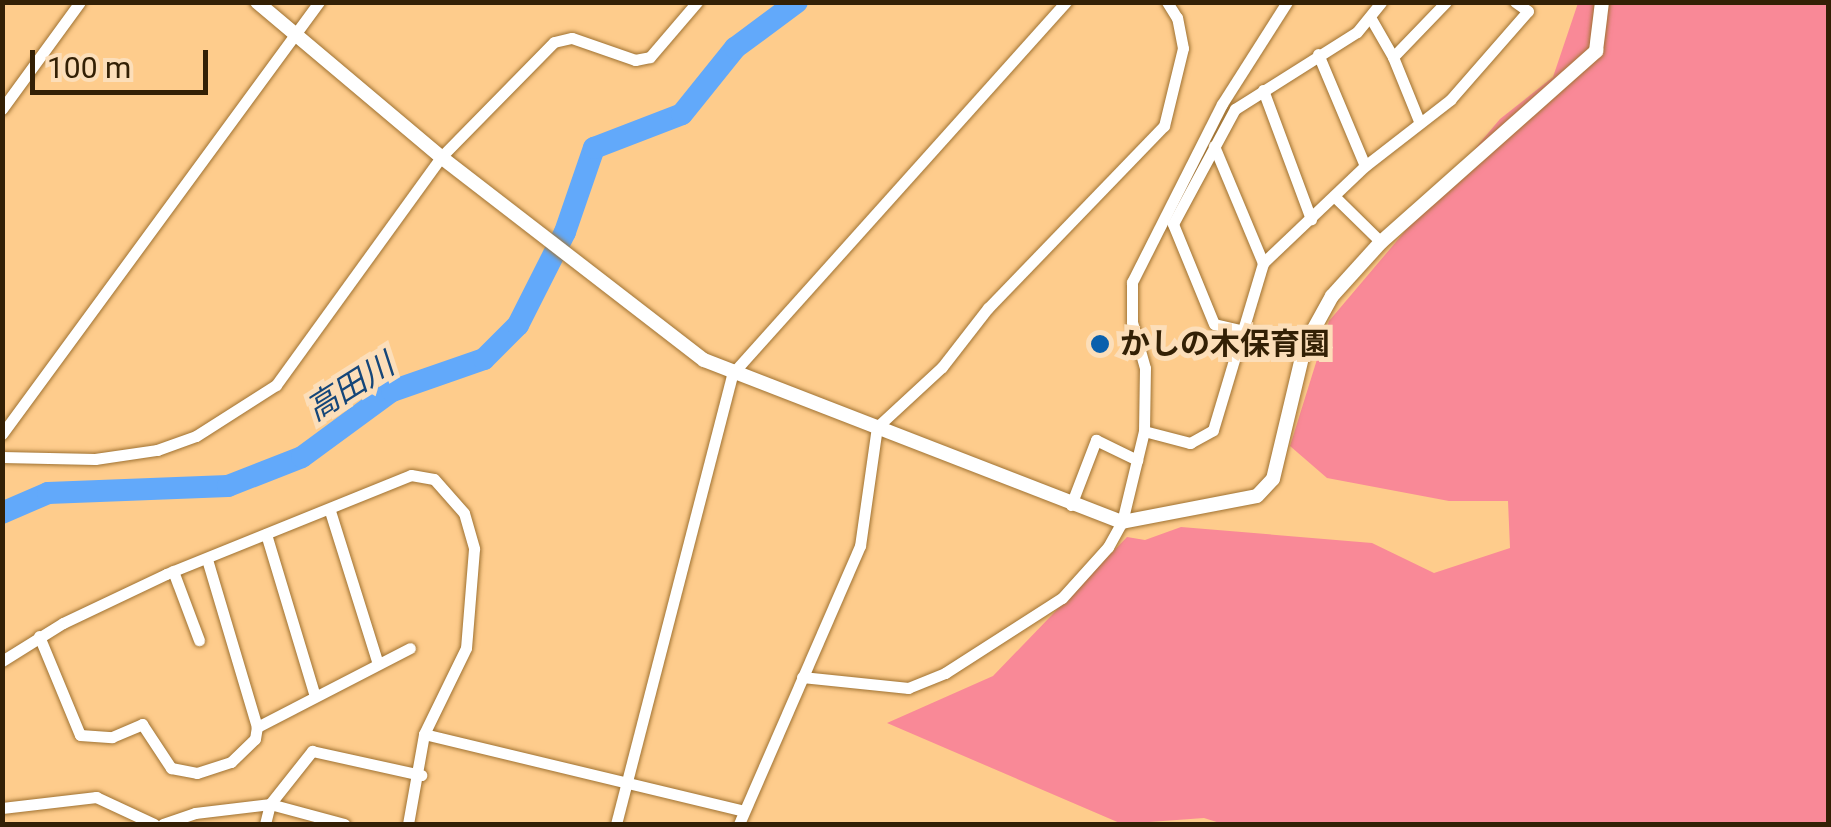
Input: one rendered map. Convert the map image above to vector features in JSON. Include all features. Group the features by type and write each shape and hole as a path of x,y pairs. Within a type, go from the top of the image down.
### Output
{"street":[{"path":"2,109 80,2"},
{"path":"257,2 441,157 634,306 732,374 1122,522 1258,496 1274,480 1305,345 1332,296 1381,242 1596,52 1602,2"},
{"path":"2,434 319,2"},
{"path":"2,457 95,459 157,450 196,436 276,385 441,157 554,42 572,38 635,60 650,57 696,2"},
{"path":"616,824 732,374 1066,2"},
{"path":"739,824 860,546 877,426 942,367 988,308 1164,126 1182,48 1178,18 1167,2"},
{"path":"802,677 908,688 945,672 1062,598 1090,571 1122,522 1144,431 1145,368 1132,322 1132,282 1222,104 1287,2"},
{"path":"1305,345 1243,334 1214,324 1173,224 1235,109 1370,16 1381,2"},
{"path":"1144,431 1203,440 1214,430 1262,262 1336,198 1365,166 1450,100 1528,11 1515,2"},
{"path":"1393,58 1441,4"},
{"path":"1370,16 1393,58 1418,122"},
{"path":"1318,54 1365,166"},
{"path":"1263,90 1311,219"},
{"path":"1214,146 1262,262"},
{"path":"1336,198 1381,242"},
{"path":"1071,505 1096,440 1138,460"},
{"path":"2,661 38,636 173,571 330,511 411,475 434,479 464,513 474,548 466,648 424,734 421,775 408,824"},
{"path":"330,511 378,664"},
{"path":"266,534 315,696"},
{"path":"207,558 257,727"},
{"path":"173,571 199,640"},
{"path":"38,636 80,735 112,737 142,724 171,768 197,773 242,754 257,727 410,648"},
{"path":"424,734 744,812"},
{"path":"265,824 270,804 312,751 421,775"},
{"path":"2,808 96,797 154,824"},
{"path":"164,824 196,813 270,804 344,824"}],"shaded area":[{"path":"1578,3 1828,3 1828,824 1223,824 1204,818 1122,824 887,723 993,676 1127,537 1145,540 1181,527 1372,543 1434,573 1510,548 1508,501 1449,501 1327,478 1290,446 1329,321 1500,119 1553,77"}],"waterway":[{"name":"高田川","path":"2,513 48,493 228,486 302,457 392,391 484,359 518,325 565,232 594,148 682,114 735,48 797,2"}],"place":[{"name":"かしの木保育園","path":"1100,344"}]}
